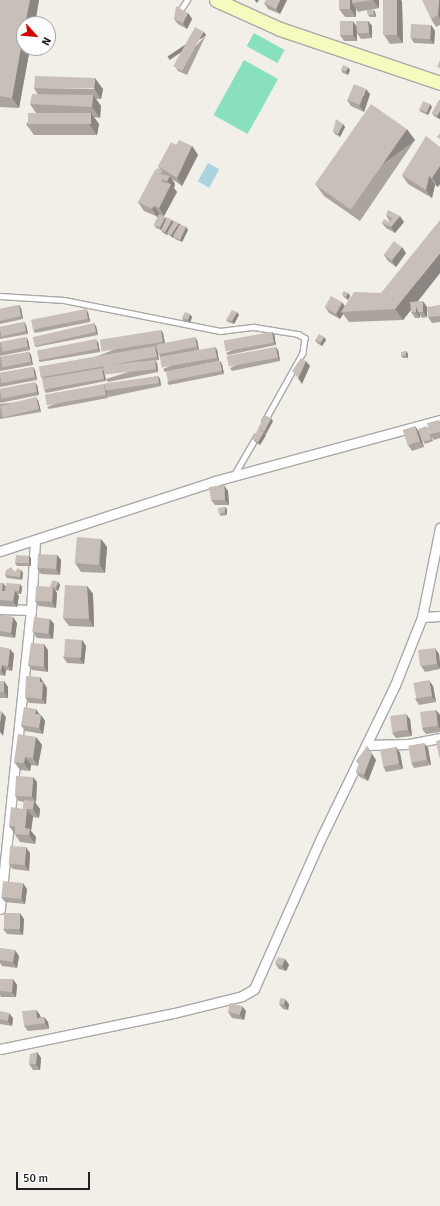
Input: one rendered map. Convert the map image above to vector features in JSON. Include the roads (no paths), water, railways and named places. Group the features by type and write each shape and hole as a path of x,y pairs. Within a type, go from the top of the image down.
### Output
{"street":[{"path":"216,0 280,29 440,83"},
{"path":"0,551 35,541 234,475 440,420"},
{"path":"0,1049 174,1013 242,996 254,989 395,685 422,616 440,528"},
{"path":"0,909 4,808 31,610 35,541"},
{"path":"0,609 31,610"},
{"path":"422,616 440,616"},
{"path":"366,745 409,744 440,738"}],"lane":[{"path":"181,9 187,0"},
{"path":"0,296 64,300 220,332 254,327 286,330 305,338 298,362 234,475"}],"water":[{"path":"208,163 219,169 209,188 198,181"}]}
